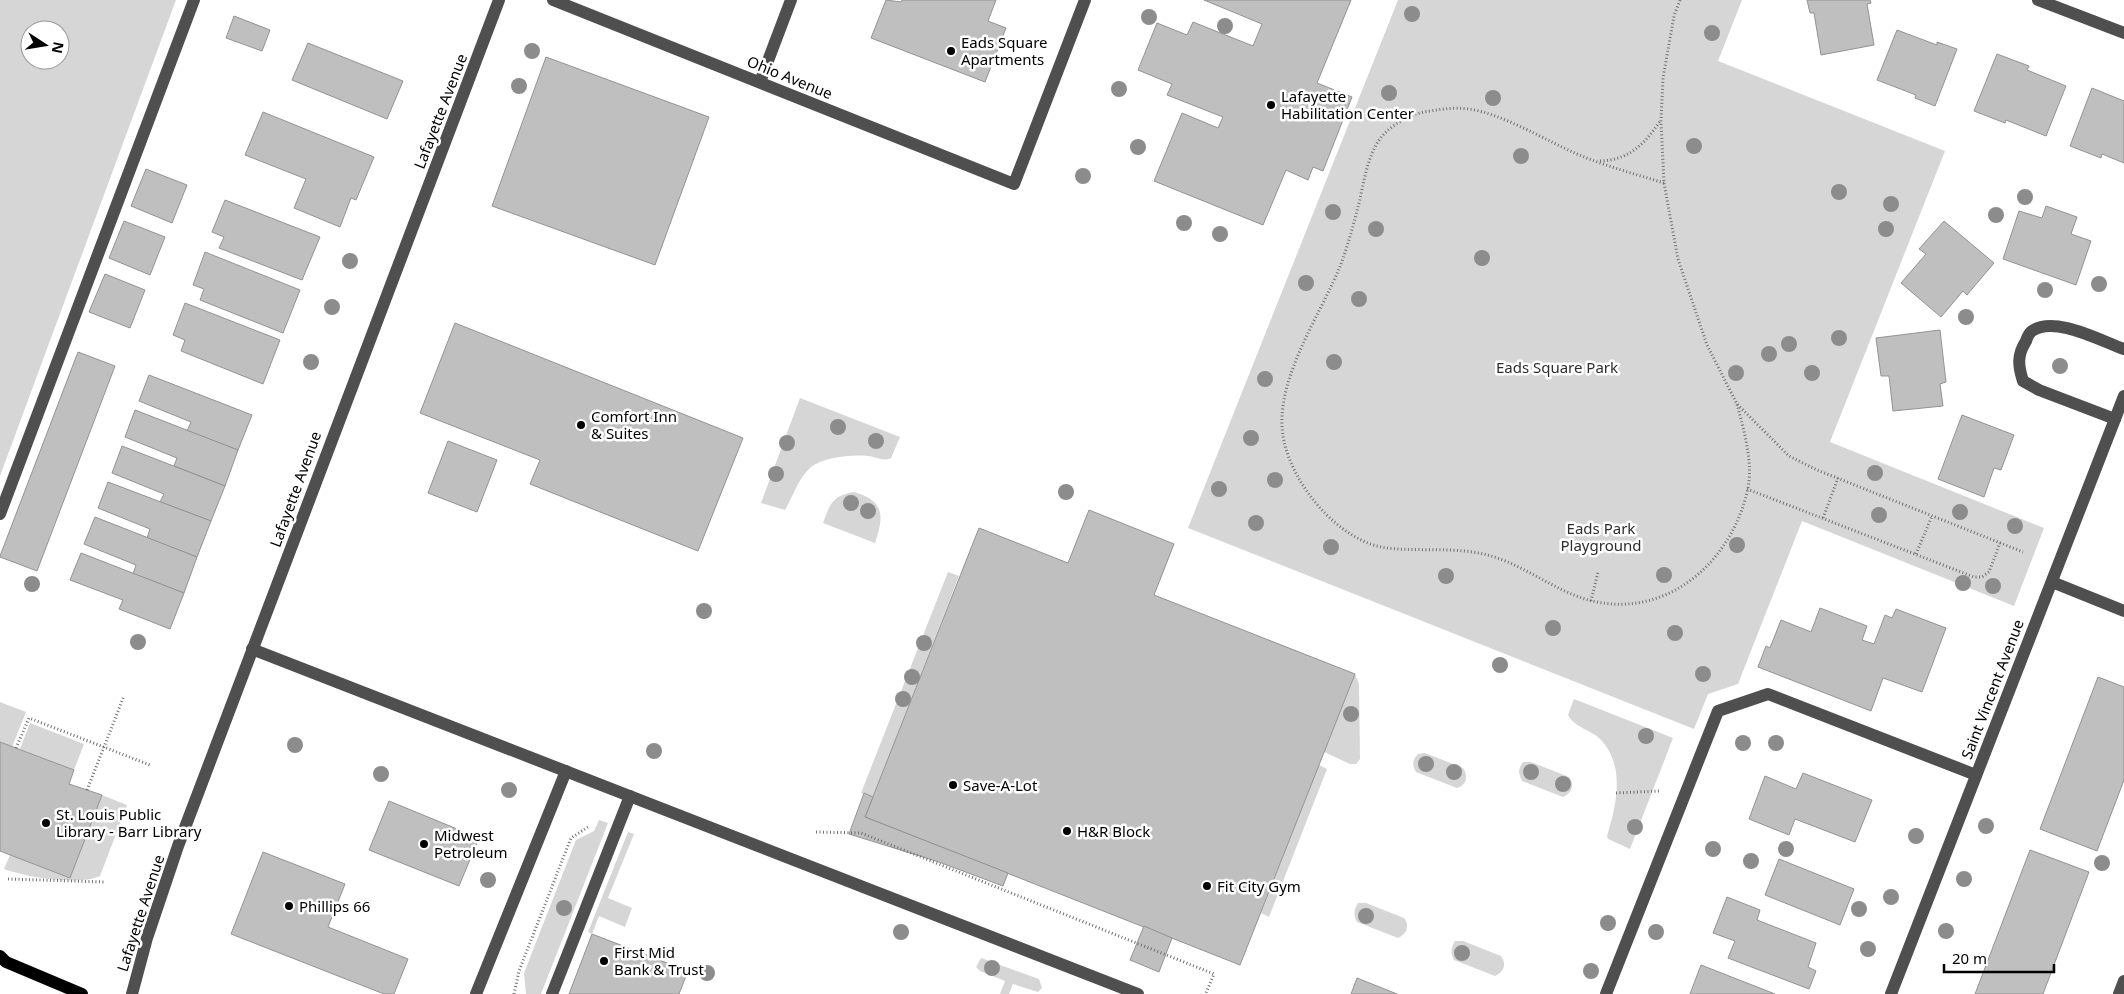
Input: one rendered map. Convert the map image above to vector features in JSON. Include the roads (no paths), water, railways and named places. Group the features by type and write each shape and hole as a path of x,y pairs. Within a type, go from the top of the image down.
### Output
{"main road":[{"path":"2,960 82,994"}],"street":[{"path":"0,514 194,0"},
{"name":"Lafayette Avenue","path":"132,994 144,947 178,846 499,0"},
{"name":"Ohio Avenue","path":"554,0 1014,184 1086,0"},
{"path":"760,82 791,0"},
{"path":"2038,0 2124,33"},
{"path":"2115,419 2039,390 2023,381 2018,366 2022,348 2031,331 2048,325 2066,328 2124,349"},
{"name":"Saint Vincent Avenue","path":"1891,994 2124,396"},
{"path":"2052,582 2124,611"},
{"path":"252,649 1138,994"},
{"path":"1606,994 1718,711 1768,694 1976,775"},
{"path":"476,994 566,771"},
{"path":"552,994 630,796"},
{"path":"2119,994 2124,981"}],"place":[{"name":"Eads Square Apartments","path":"951,51"},
{"name":"Lafayette Habilitation Center","path":"1271,105"},
{"name":"Comfort Inn & Suites","path":"581,425"},
{"name":"Save-A-Lot","path":"953,785"},
{"name":"St. Louis Public Library - Barr Library","path":"46,823"},
{"name":"H&R Block","path":"1067,831"},
{"name":"Midwest Petroleum","path":"424,844"},
{"name":"Fit City Gym","path":"1207,886"},
{"name":"Phillips 66","path":"289,906"},
{"name":"First Mid Bank & Trust","path":"604,961"}],"park label":[{"name":"Eads Square Park","path":"1557,367"},
{"name":"Eads Park Playground","path":"1601,536"}]}
